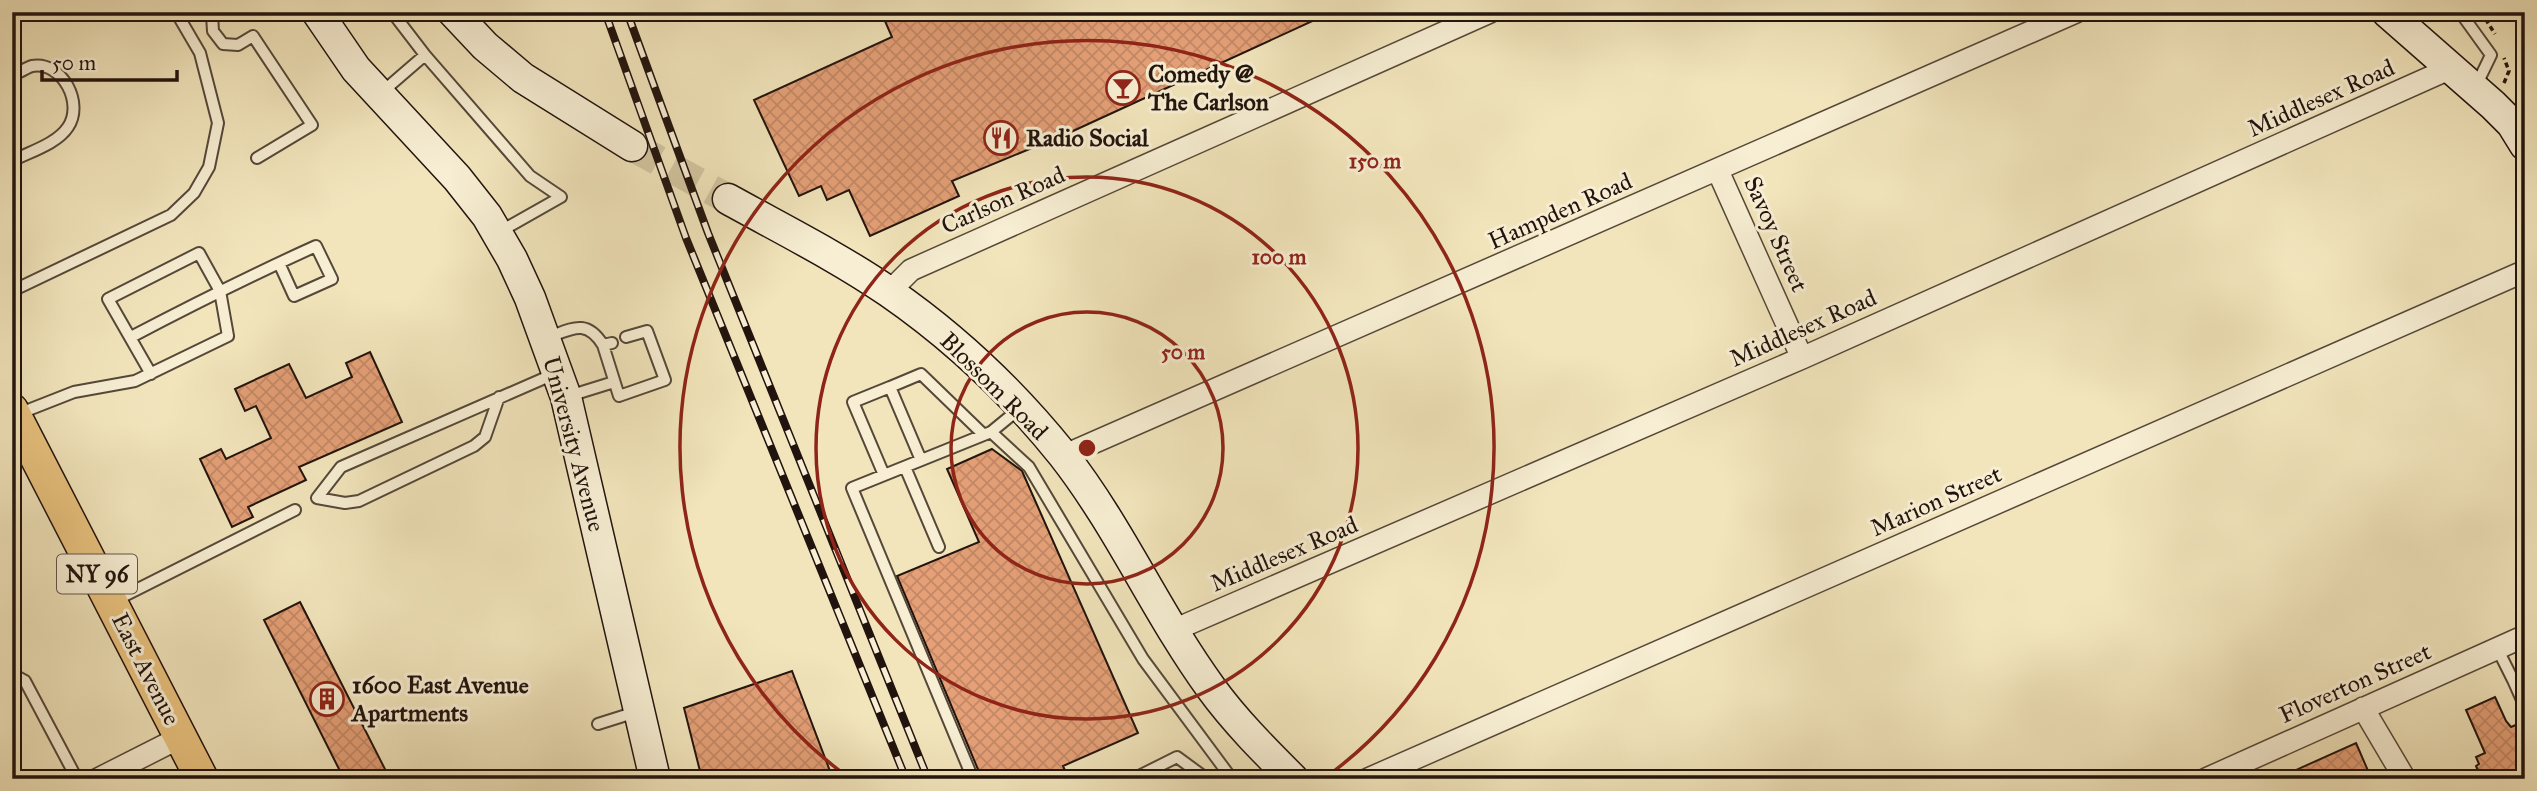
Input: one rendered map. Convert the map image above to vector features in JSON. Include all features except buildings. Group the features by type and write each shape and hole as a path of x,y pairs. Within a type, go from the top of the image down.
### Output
{"main road":[{"name":"East Avenue","path":"14,413 202,779"}],"street":[{"name":"University Avenue","path":"317,12 356,69 457,178 487,216 512,259 530,298 562,384 639,711 646,776"},
{"path":"453,12 485,46 523,78 632,146"},
{"name":"Carlson Road","path":"889,292 911,270 1490,12"},
{"name":"Hampden Road","path":"1063,456 2076,12"},
{"path":"2387,12 2520,130"},
{"name":"Middlesex Road","path":"1174,631 1802,358 2451,68"},
{"name":"Savoy Street","path":"1718,170 1802,358"},
{"name":"Blossom Road","path":"728,199 889,292 984,370 1022,407 1063,456 1110,522 1211,688 1255,741 1293,779"},
{"name":"Marion Street","path":"1368,779 2525,271"},
{"name":"Floverton Street","path":"2206,779 2525,636"},
{"path":"2363,708 2405,779"},
{"path":"98,779 181,737"}],"lane":[{"path":"12,291 171,215 194,193 209,167 218,122 200,53 176,12"},
{"path":"392,12 425,55 530,176 561,197 497,233"},
{"path":"2460,12 2491,55 2475,88"},
{"path":"213,13 213,31 223,44 238,45 253,36 312,125 257,158"},
{"path":"379,94 425,55"},
{"path":"12,76 32,66 46,68 57,74 68,84 74,110 68,127 59,136 12,161"},
{"path":"131,337 220,291 279,263 316,246 332,279 294,296 279,263"},
{"path":"14,413 74,392 135,382 229,336 220,291 199,253 108,299 151,374"},
{"path":"545,338 579,326 594,331 607,344 619,396 665,380 647,331 626,337"},
{"path":"884,475 853,402 921,374 1029,467 1143,659 1232,779"},
{"path":"499,397 485,437 474,446 359,501 345,503 317,498 341,467 499,397 562,384 614,382"},
{"path":"890,387 921,460"},
{"path":"973,779 852,488 988,434 1022,407"},
{"path":"905,467 939,547"},
{"path":"111,603 295,510"},
{"path":"2497,649 2525,707"},
{"path":"12,674 25,681 76,779"},
{"path":"2513,680 2525,674"},
{"path":"598,724 639,711"},
{"path":"1133,779 1177,757 1208,779"}],"tunnel":[{"path":"632,146 728,199"}],"railway":[{"path":"605,12 686,238 906,779"},
{"path":"627,12 708,233 928,779"}],"place":[{"name":"Comedy @ The Carlson","path":"1123,88"},
{"name":"Radio Social","path":"1001,138"},
{"name":"1600 East Avenue Apartments","path":"327,699"}]}
